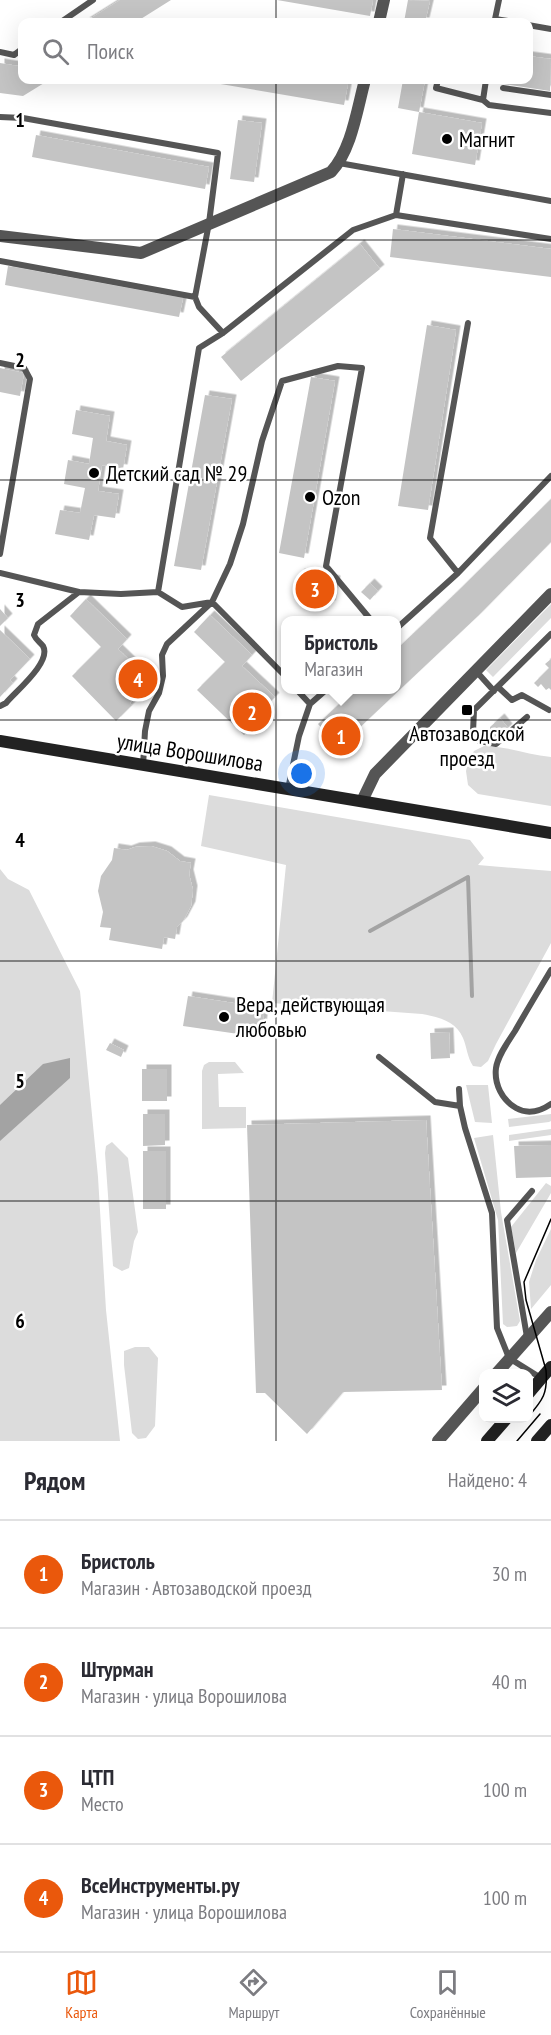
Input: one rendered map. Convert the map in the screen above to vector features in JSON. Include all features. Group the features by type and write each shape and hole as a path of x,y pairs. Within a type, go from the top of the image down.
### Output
{"main road":[{"name":"улица Ворошилова","path":"0,741 551,833"},
{"path":"533,1388 551,1367"},
{"path":"487,1441 503,1423"},
{"path":"537,1441 551,1425"}],"street":[{"path":"380,18 384,0"},
{"path":"0,236 141,253 332,172 339,163 352,129 364,84"},
{"path":"362,801 375,774 551,594"},
{"path":"500,1369 551,1312"},
{"path":"438,1441 479,1393"}],"lane":[{"path":"67,18 93,0"},
{"path":"496,18 500,0"},
{"path":"533,26 551,28"},
{"path":"0,52 14,55 18,52"},
{"path":"437,84 436,88 483,100 489,105 551,113"},
{"path":"483,100 485,84"},
{"path":"502,88 551,95"},
{"path":"0,117 23,118 218,153 209,223 195,297 199,307 223,333"},
{"path":"339,163 551,201"},
{"path":"396,215 403,174"},
{"path":"158,592 199,348 223,333 353,230 396,215 551,239"},
{"path":"0,261 195,297"},
{"path":"458,573 430,538 468,324"},
{"path":"0,363 24,368 30,379 3,518 0,554"},
{"path":"143,766 149,711 159,693 163,676 162,656 167,644 212,602 230,564 243,524 262,441 282,381 338,366 362,368 326,566 367,616"},
{"path":"401,624 458,573 551,476"},
{"path":"0,573 79,592 121,594 158,592 182,607 212,602"},
{"path":"0,706 6,703 45,658 43,646 34,635 38,624 79,592"},
{"path":"212,602 281,673"},
{"path":"527,717 496,744 479,741 472,732 474,710 551,634"},
{"path":"476,671 512,700 522,694 549,710"},
{"path":"301,694 310,704"},
{"path":"288,789 299,736 310,704 321,694"},
{"path":"551,970 504,1048 496,1066 495,1077 498,1089 515,1108 527,1112 537,1111 551,1104"},
{"path":"379,1058 435,1102 460,1106"},
{"path":"459,1089 465,1128 492,1213 497,1328 509,1358 541,1379"},
{"path":"527,1338 507,1220 532,1191"}],"shaded area":[{"path":"551,604 551,618 493,677 486,670"},
{"path":"484,746 551,757 551,806 478,794 468,785 466,771 474,751"},
{"path":"209,795 470,840 484,858 478,865 551,871 551,943 488,1061 481,1067 473,1066 460,1032 446,1021 434,1017 422,1014 272,1003 286,865 201,846"},
{"path":"0,869 8,879 29,890 80,991 98,1177 106,1310 120,1441 0,1441"},
{"path":"70,1058 70,1078 0,1141 0,1105 43,1064"},
{"path":"209,1062 235,1062 244,1073 218,1074 219,1107 246,1107 246,1128 202,1129 202,1071 204,1065"},
{"path":"466,1085 488,1085 492,1123 475,1122"},
{"path":"551,1114 549,1122 509,1127 508,1119"},
{"path":"551,1129 551,1135 509,1141 509,1135"},
{"path":"493,1135 501,1212 520,1321 517,1326 507,1327 503,1324 498,1220 474,1138"},
{"path":"112,1142 128,1158 138,1232 129,1268 122,1271 113,1266 105,1153 106,1146"},
{"path":"546,1183 551,1186 551,1193 516,1253 511,1227"},
{"path":"551,1229 551,1285 531,1309 529,1282 536,1260"},
{"path":"135,1347 149,1347 158,1358 155,1426 146,1438 138,1439 132,1433 124,1365 124,1351"}],"building":[{"path":"120,0 171,0 142,18 91,18"},
{"path":"277,0 373,0 370,16"},
{"path":"408,0 430,1 426,18 405,18"},
{"path":"533,57 551,59 550,91 504,84 533,84"},
{"path":"0,63 18,66 18,84 42,84 23,96 0,93"},
{"path":"221,84 348,84 344,105"},
{"path":"402,84 424,84 419,112 398,108"},
{"name":"Магнит","path":"419,112 482,123 475,165 412,154"},
{"path":"238,120 262,123 254,182 230,179"},
{"path":"36,135 209,167 205,189 32,157"},
{"path":"393,229 551,249 551,277 390,257"},
{"path":"360,244 380,269 241,381 221,357"},
{"path":"8,266 183,298 179,317 5,285"},
{"path":"427,325 456,330 428,510 398,506"},
{"path":"0,368 24,373 20,396 0,392"},
{"path":"311,377 335,381 304,558 279,553"},
{"path":"205,395 232,399 201,570 174,566"},
{"path":"76,410 110,416 106,441 127,445 123,469 102,465 98,491 119,494 115,518 94,515 89,540 55,534 60,510 80,513 85,488 64,484 68,460 89,464 93,438 72,434"},
{"path":"551,499 551,542 479,615 401,689 401,645"},
{"path":"300,573 336,580 331,605 295,598"},
{"path":"370,583 378,591 370,600 361,592"},
{"path":"86,599 127,639 118,649 151,681 116,721 72,676 101,647 70,616"},
{"path":"0,609 8,618 0,626"},
{"path":"210,615 252,655 242,666 275,697 255,717 259,721 244,735 197,690 225,662 194,632"},
{"path":"0,630 30,659 10,680 13,683 0,697"},
{"path":"551,659 551,690 549,688 546,690 541,684 538,687 534,683 549,668 545,664"},
{"path":"350,694 395,694 339,747 318,724"},
{"path":"500,718 508,728 500,736 490,737 490,727"},
{"path":"151,846 167,851 180,861 191,863 189,874 193,890 191,906 177,927 175,939 164,937 162,949 109,940 111,928 100,927 103,912 98,891 101,876 112,860 114,848 127,850"},
{"name":"Вера, действующая любовью","path":"188,996 265,1008 260,1037 183,1026"},
{"path":"449,1032 450,1058 431,1059 430,1033"},
{"path":"110,1043 124,1050 121,1057 106,1050"},
{"path":"142,1069 167,1069 167,1101 142,1101"},
{"path":"143,1114 165,1114 165,1145 143,1146"},
{"path":"426,1120 442,1390 343,1392 307,1434 265,1393 256,1393 247,1125"},
{"path":"551,1145 551,1177 516,1178 514,1146"},
{"path":"143,1151 166,1151 166,1209 143,1209"}],"waterway":[{"path":"370,931 468,877 472,996"}],"tram line":[{"path":"533,1411 543,1396 546,1370 526,1300 524,1282 551,1219"},
{"path":"517,1441 540,1414"}],"place":[{"name":"Магнит","path":"447,139"},
{"name":"Детский сад № 29","path":"94,473"},
{"name":"Ozon","path":"310,497"},
{"name":"ЦТП","path":"315,589"},
{"name":"ВсеИнструменты.ру","path":"138,679"},
{"name":"Автозаводской проезд","path":"467,710"},
{"name":"Штурман","path":"252,712"},
{"name":"Бристоль","path":"341,736"},
{"name":"Вера, действующая любовью","path":"224,1017"}]}
